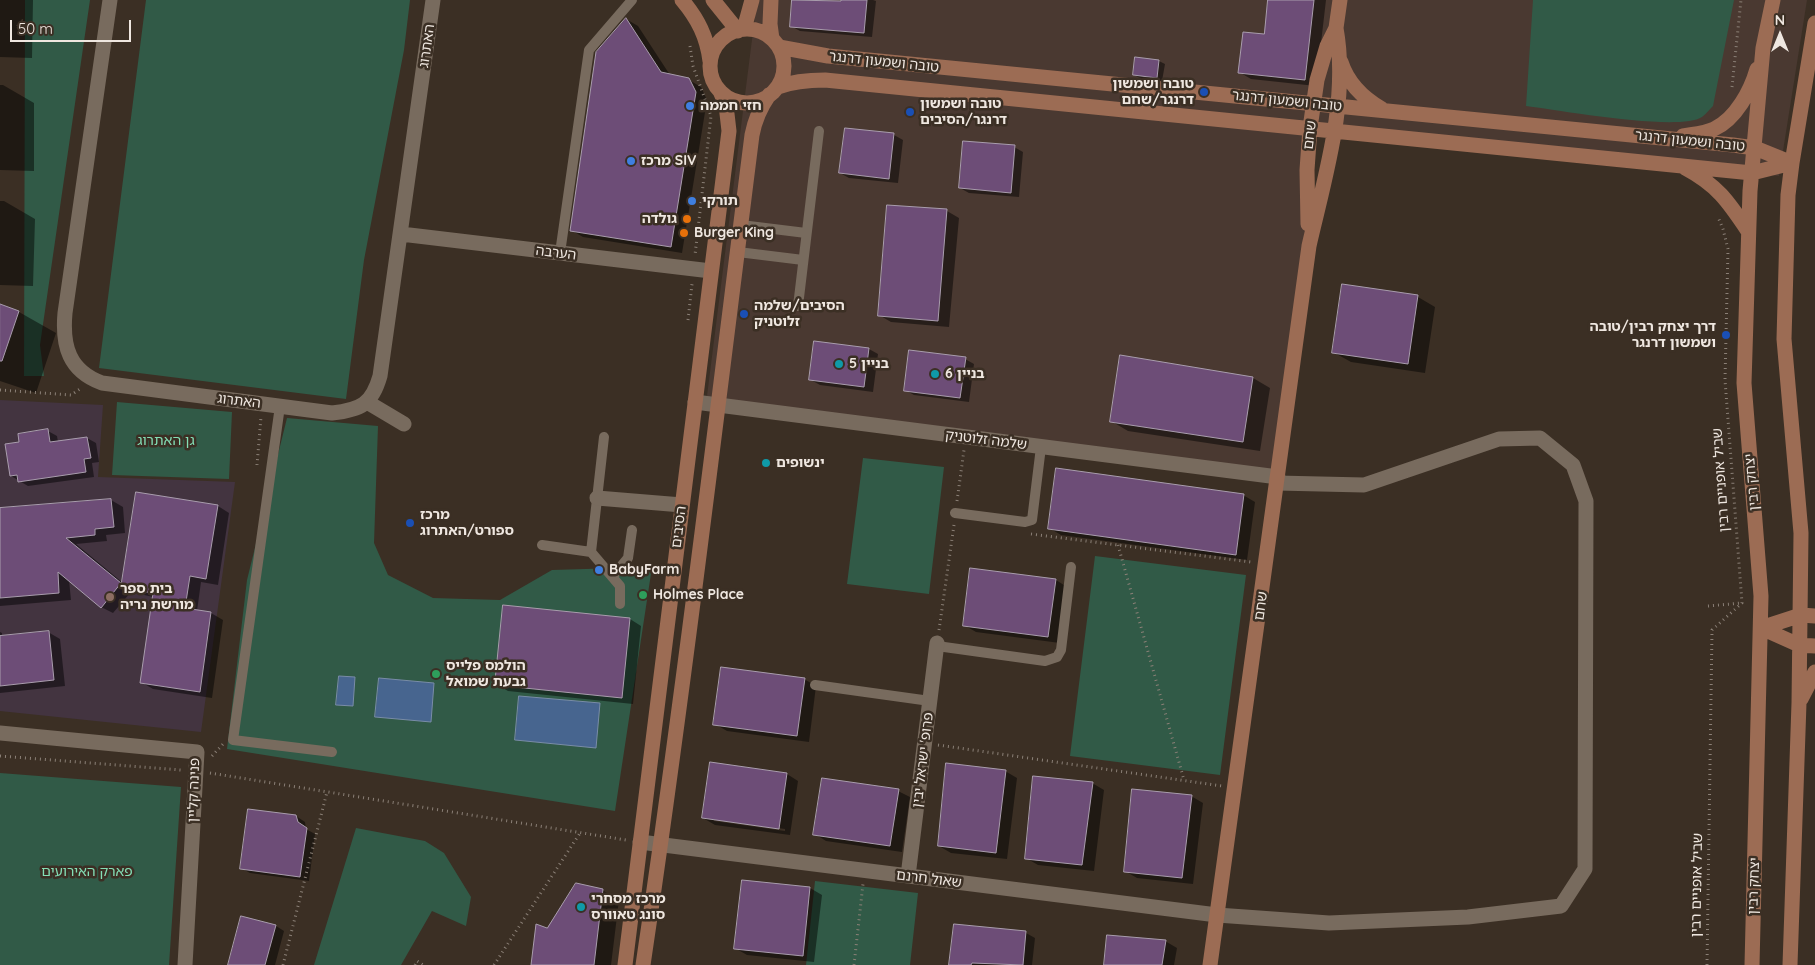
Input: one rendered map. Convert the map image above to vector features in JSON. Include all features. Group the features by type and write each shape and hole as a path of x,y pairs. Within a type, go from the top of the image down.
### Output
{"street":[{"path":"92,379 82,373 74,363 66,345 64,329 110,0"},
{"name":"האתרוג","path":"92,379 102,382 332,413 358,408 368,402 375,391 380,376 433,0"},
{"path":"682,0 700,25 708,44 710,67 715,84 728,98 738,102 749,103 760,100 773,91 782,77 783,57 775,43 770,24 771,0"},
{"path":"713,0 741,30"},
{"path":"741,30 752,0"},
{"name":"שחם","path":"1210,965 1309,246 1337,106 1339,56 1336,28 1340,0"},
{"name":"יצחק רבין","path":"1752,965 1761,596 1744,383 1748,231 1752,172 1763,48 1773,0"},
{"path":"1790,965 1799,703 1799,644 1808,616 1784,339 1788,195 1815,23"},
{"name":"שחם","path":"1309,246 1307,170 1310,128 1322,62 1336,28"},
{"path":"710,67 712,55 718,44 726,36 741,30 763,33 775,43"},
{"name":"טובה ושמעון דרנגר","path":"775,43 828,56 1755,148 1792,163"},
{"path":"1664,139 1700,133 1725,122 1747,94 1763,48"},
{"path":"1339,56 1342,66 1356,88 1369,101 1386,111"},
{"name":"טובה ושמעון דרנגר","path":"773,91 791,82 825,80 1752,172 1792,163"},
{"name":"הסיבים","path":"625,965 728,131 726,105 720,90"},
{"name":"הסיבים","path":"643,965 661,845 755,119 773,91"},
{"path":"1677,164 1705,180 1719,191 1748,231"},
{"name":"הערבה","path":"401,234 711,271"},
{"path":"368,402 404,424"},
{"name":"שלמה זלוטניק","path":"695,402 1278,480 1364,485 1499,439 1540,438 1573,465 1586,501 1585,869 1560,906 1468,917 1329,923 1217,915"},
{"path":"597,498 682,505"},
{"path":"1801,532 1811,584 1815,588"},
{"path":"1761,628 1808,616"},
{"path":"1761,628 1799,644 1815,646"},
{"name":"פרופ' ישראל יבין","path":"908,876 937,644"},
{"path":"1799,703 1815,672"},
{"name":"פנינה קליין","path":"0,733 197,752 185,965"},
{"name":"שאול חרנם","path":"640,842 1217,915"}],"lane":[{"path":"560,253 589,50 632,0"},
{"path":"798,306 819,131"},
{"path":"741,225 806,233"},
{"path":"738,252 803,260"},
{"path":"280,406 233,740 332,752"},
{"path":"591,552 604,437"},
{"path":"955,513 1026,522 1032,520 1041,447"},
{"path":"613,576 628,558 632,530"},
{"path":"542,545 591,552 620,586 620,604"},
{"path":"937,644 1045,661 1057,657 1061,650 1071,567"},
{"path":"815,685 930,701"}],"path":[{"path":"1731,95 1741,0"},
{"path":"687,328 711,116 693,66 688,41"},
{"name":"שביל אופניים רבין","path":"1707,965 1712,630 1742,603 1725,380 1728,249 1723,229 1716,214"},
{"path":"0,390 71,395 92,379"},
{"path":"937,644 966,437"},
{"path":"954,524 963,526"},
{"path":"1031,534 1266,564"},
{"path":"1118,545 1184,780"},
{"path":"925,744 1235,788"},
{"path":"0,756 196,771 640,842"},
{"path":"283,965 327,792"},
{"path":"494,965 580,833"},
{"path":"854,965 864,871"},
{"path":"415,965 417,961 423,965"}],"shaded area":[{"path":"757,0 1807,0 1779,176 1317,126 1278,477 706,404"},
{"name":"בית ספר מורשת נריה","path":"0,400 103,405 98,477 235,482 201,732 0,711"}],"green space":[{"path":"25,0 90,0 40,345 44,376 24,376"},
{"path":"146,0 410,0 404,50 364,260 346,399 99,368"},
{"path":"1533,0 1734,0 1713,106 1702,117 1689,121 1669,122 1617,119 1526,106"},
{"name":"גן האתרוג","path":"117,402 232,412 229,479 112,475"},
{"name":"הולמס פלייס גבעת שמואל","path":"287,418 378,426 374,543 388,575 433,598 500,600 552,570 652,567 615,811 227,749 247,580"},
{"path":"863,458 944,467 929,594 847,584"},
{"path":"1095,556 1246,575 1220,775 1070,756"},
{"name":"פארק האירועים","path":"0,773 181,787 169,965 0,965"},
{"path":"356,828 425,841 444,853 471,897 466,926 432,911 401,965 314,965"},
{"path":"815,881 918,893 910,965 806,965"}],"water":[{"path":"339,676 355,677 353,706 336,705"},
{"path":"379,678 434,683 431,722 375,717"},
{"path":"519,696 600,703 596,748 515,740"}],"building":[{"path":"792,0 867,0 864,33 790,27"},
{"path":"1268,0 1314,0 1305,80 1238,73 1243,32 1264,34"},
{"name":"מרכז SIV","path":"626,18 661,72 689,78 696,92 671,247 570,231 596,52"},
{"path":"1135,57 1159,60 1157,78 1133,75"},
{"path":"845,128 894,133 889,179 839,173"},
{"path":"963,141 1015,145 1011,193 959,188"},
{"path":"887,205 947,209 938,321 878,316"},
{"path":"1342,284 1418,295 1408,364 1332,353"},
{"path":"0,304 19,311 2,361 0,361"},
{"name":"בניין 5","path":"814,341 869,348 864,387 809,380"},
{"name":"בניין 6","path":"909,350 966,357 960,398 904,391"},
{"path":"1120,355 1253,377 1243,442 1110,422"},
{"path":"48,429 50,442 87,437 91,458 84,459 86,472 18,482 17,475 10,476 5,444 19,442 18,434"},
{"path":"1056,468 1244,494 1236,555 1048,529"},
{"path":"136,492 218,505 206,579 190,576 185,608 211,612 200,692 140,683 153,593 121,588"},
{"path":"111,499 114,527 95,529 95,535 66,538 121,583 101,608 58,572 59,593 0,598 0,508"},
{"path":"970,568 1056,579 1048,637 963,626"},
{"path":"503,605 630,618 622,698 495,685"},
{"path":"49,631 54,680 0,686 0,636"},
{"path":"721,667 805,678 797,736 713,725"},
{"path":"710,762 787,773 779,829 702,818"},
{"path":"946,763 1006,770 996,853 938,846"},
{"path":"1033,776 1093,782 1082,865 1025,859"},
{"path":"822,778 899,789 890,846 813,835"},
{"path":"1132,789 1192,795 1182,878 1124,872"},
{"path":"248,809 296,815 298,822 307,828 300,877 240,869"},
{"path":"742,880 810,887 803,956 734,949"},
{"name":"מרכז מסחרי סונג טאוורס","path":"576,883 603,889 594,965 531,965 536,924 547,928"},
{"path":"241,916 276,925 265,965 228,965"},
{"path":"954,924 1026,931 1023,965 972,963 971,965 949,965"},
{"path":"1107,935 1166,940 1162,965 1104,965"}],"place":[{"name":"טובה ושמשון דרנגר/שחם","path":"1204,92"},
{"name":"חזי חממה","path":"690,106"},
{"name":"טובה ושמשון דרנגר/הסיבים","path":"910,112"},
{"name":"מרכז SIV","path":"631,161"},
{"name":"תורקי","path":"692,201"},
{"name":"גולדה","path":"687,219"},
{"name":"Burger King","path":"684,233"},
{"name":"הסיבים/שלמה זלוטניק","path":"744,314"},
{"name":"דרך יצחק רבין/טובה ושמשון דרנגר","path":"1726,335"},
{"name":"בניין 5","path":"839,364"},
{"name":"בניין 6","path":"935,374"},
{"name":"ינשופים","path":"766,463"},
{"name":"מרכז ספורט/האתרוג","path":"410,523"},
{"name":"BabyFarm","path":"599,570"},
{"name":"Holmes Place","path":"643,595"},
{"name":"בית ספר מורשת נריה","path":"110,597"},
{"name":"הולמס פלייס גבעת שמואל","path":"436,674"},
{"name":"מרכז מסחרי סונג טאוורס","path":"581,907"}]}
